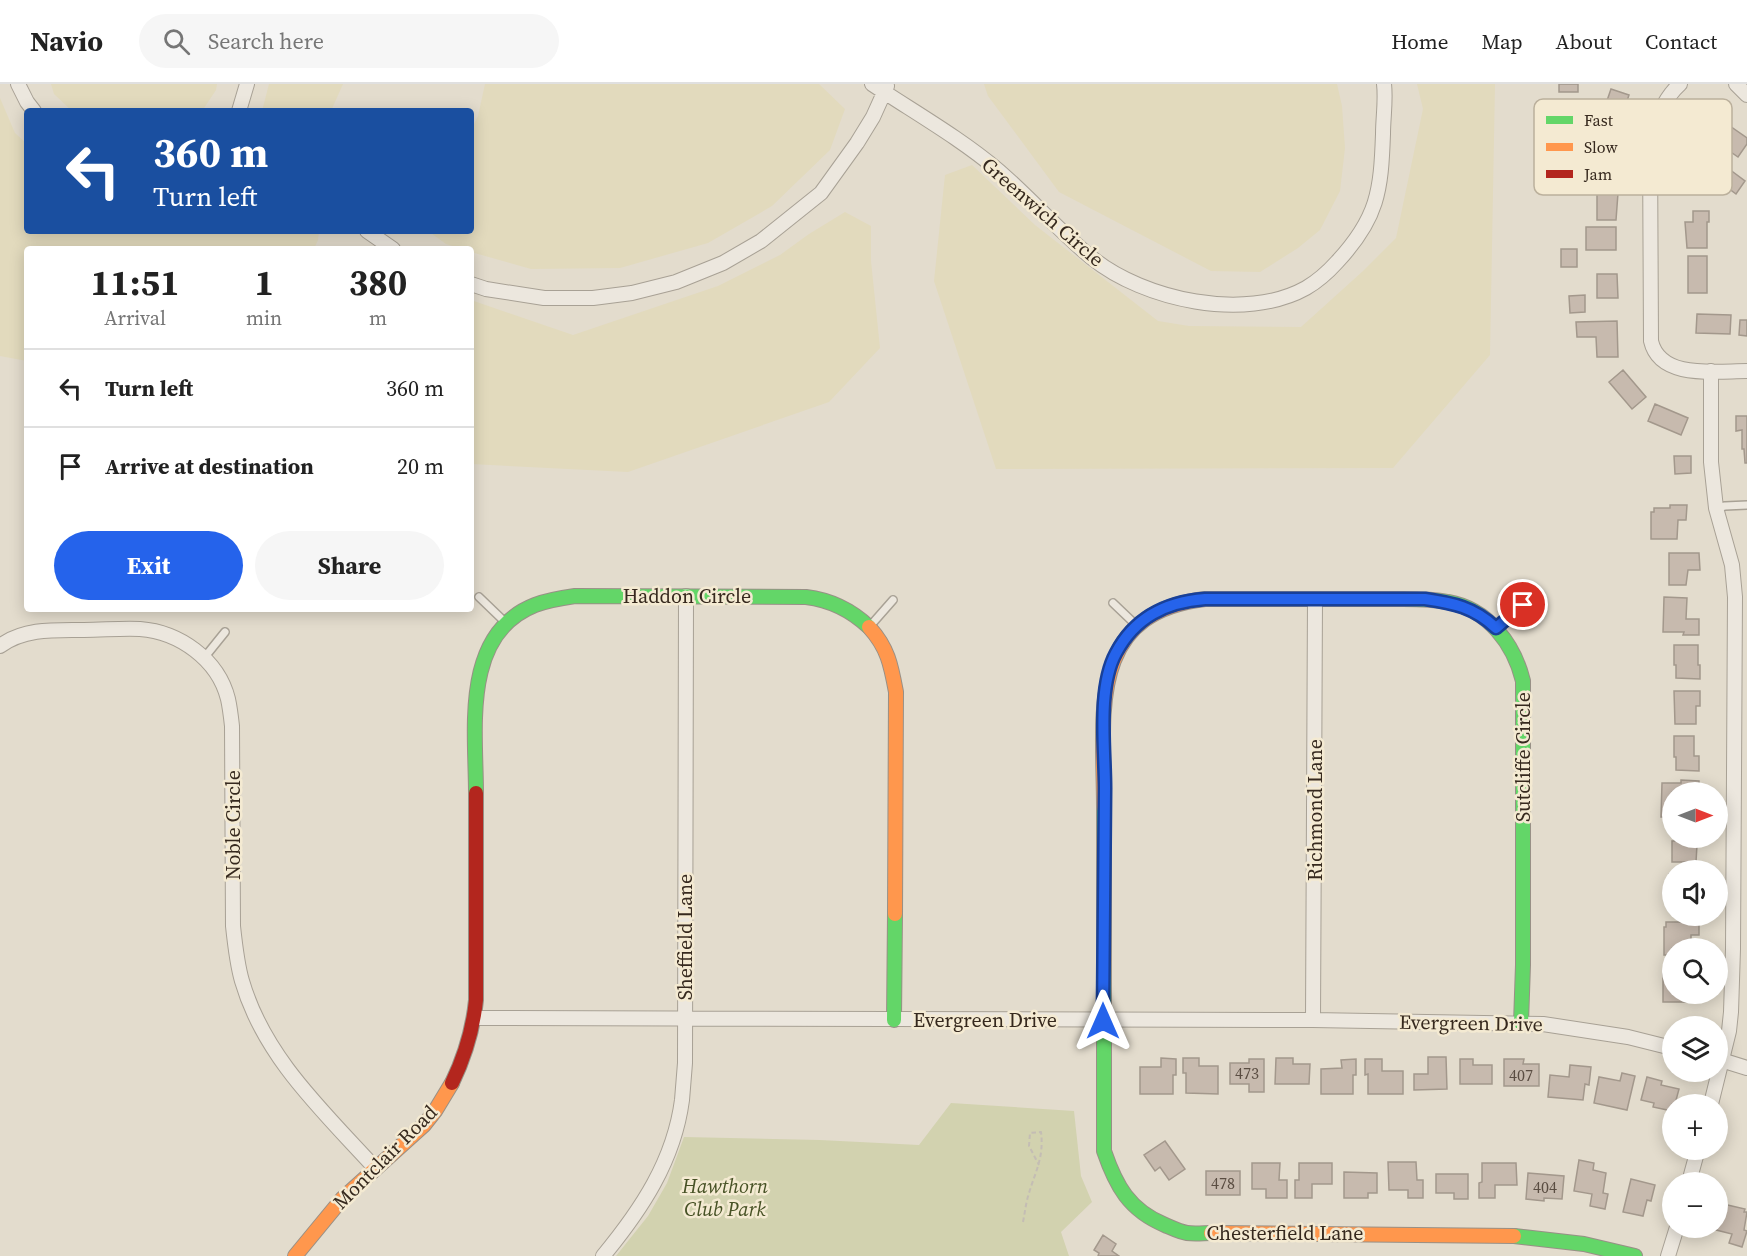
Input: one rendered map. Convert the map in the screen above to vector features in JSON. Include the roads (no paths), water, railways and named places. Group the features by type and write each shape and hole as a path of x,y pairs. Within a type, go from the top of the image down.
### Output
{"street":[{"path":"18,84 32,108"},
{"path":"241,108 247,84"},
{"name":"Greenwich Circle","path":"881,87 998,171 1093,259 1143,286 1174,297 1201,303 1233,305 1257,303 1306,288 1327,273 1350,248 1365,227 1375,202 1381,176 1384,84"},
{"path":"1668,99 1680,84"},
{"path":"1736,84 1747,95"},
{"path":"474,285 544,298 594,298 632,293 676,282 723,263 761,241 821,193 873,117 881,87"},
{"path":"1650,195 1651,341 1653,350 1664,362 1688,371 1747,371"},
{"path":"371,234 389,246"},
{"path":"1711,371 1711,462 1716,508 1741,597 1741,774 1731,1012 1728,1034"},
{"name":"Haddon Circle","path":"475,1018 476,697 478,676 484,656 506,623 532,606 555,598 686,596 819,599 855,615 880,640 889,657 896,692 894,1020"},
{"name":"Sheffield Lane","path":"603,1256 647,1197 665,1160 682,1102 685,1063 686,596"},
{"name":"Richmond Lane","path":"1313,1020 1315,599"},
{"name":"Sutcliffe Circle","path":"1103,1021 1104,721 1106,684 1116,652 1137,626 1158,609 1187,600 1425,599 1450,602 1488,620 1511,648 1523,681 1521,1023"},
{"name":"Noble Circle","path":"0,646 30,632 140,630 160,633 177,639 204,658 214,670 228,699 232,726 233,926 242,981 258,1024 275,1053 293,1078 375,1168"},
{"name":"Evergreen Drive","path":"475,1018 1313,1020 1521,1023 1550,1024 1628,1037 1662,1046"},
{"name":"Montclair Road","path":"295,1256 341,1200 424,1125 446,1095 464,1059 475,1018"},
{"name":"Chesterfield Lane","path":"1103,1021 1104,1151 1111,1174 1120,1191 1132,1204 1144,1215 1169,1228 1187,1233 1528,1236 1611,1249 1635,1256"},
{"path":"1728,1062 1747,1068"},
{"path":"1668,1256 1674,1238"}],"lane":[{"path":"1716,508 1747,505"},
{"path":"479,597 506,623"},
{"path":"869,627 893,600"},
{"path":"1113,603 1137,626"},
{"path":"1496,628 1523,605"},
{"path":"204,658 225,632"}],"park label":[{"name":"Hawthorn Club Park","path":"725,1198"}]}
